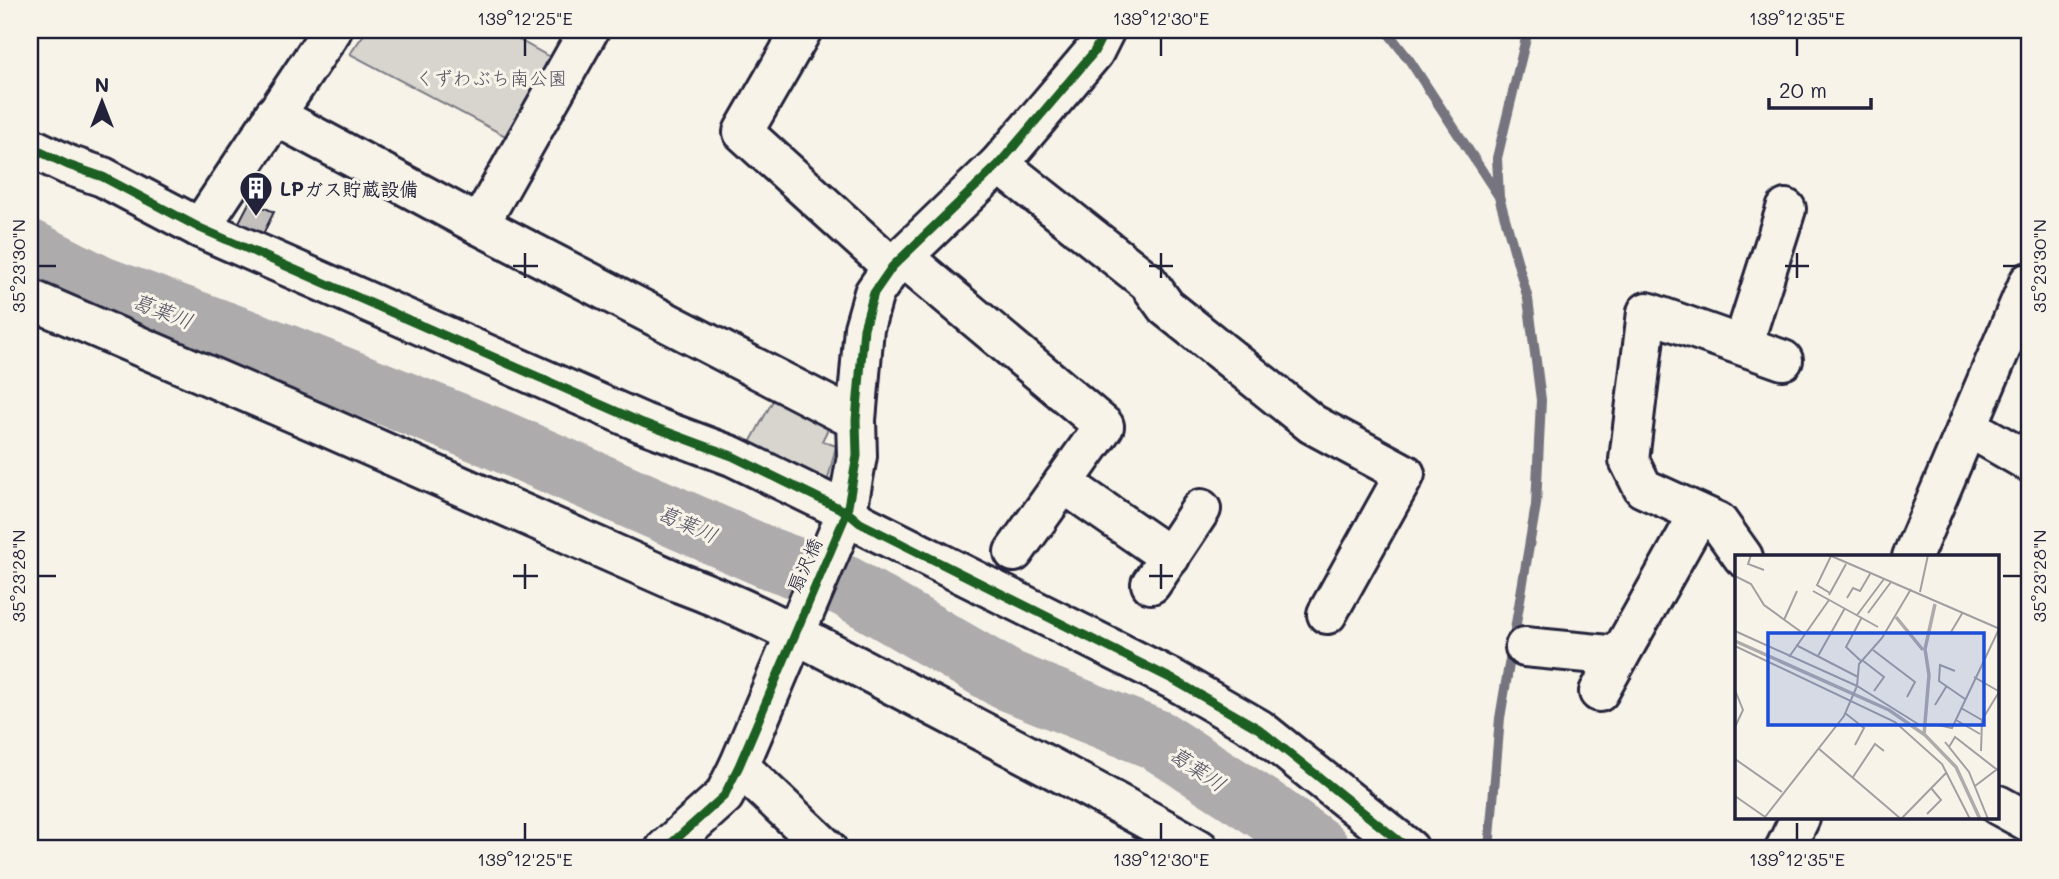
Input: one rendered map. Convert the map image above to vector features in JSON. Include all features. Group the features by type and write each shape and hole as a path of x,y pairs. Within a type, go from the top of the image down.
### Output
{"street":[{"path":"200,228 332,30"},
{"path":"480,225 589,30"},
{"path":"802,30 743,132 898,262 1104,426 1014,552"},
{"name":"扇沢橋","path":"666,849 724,796 847,512 857,456 856,420 863,328 874,293 898,262 999,164 1094,52 1105,30"},
{"path":"274,115 856,420"},
{"path":"30,148 68,166 103,177 200,228 643,423 732,456 847,512 860,523 1174,680 1259,729 1409,849"},
{"path":"999,164 1148,282 1166,307 1312,424 1405,474 1327,614"},
{"path":"1743,344 1786,209"},
{"path":"1913,555 2029,282"},
{"path":"30,299 327,426 680,583 722,598 1124,806 1199,849"},
{"path":"1742,555 1718,522 1643,488 1629,460 1647,312 1783,360"},
{"path":"1968,426 2029,462"},
{"path":"1063,483 1161,570 1201,509"},
{"path":"1599,692 1699,514"},
{"path":"1525,647 1619,656"},
{"path":"739,766 827,849"},
{"path":"2000,806 2029,822"}],"green space":[{"name":"くずわぶち南公園","path":"367,30 501,30 555,60 511,139 350,54"},
{"path":"776,395 831,423 822,441 836,446 828,479 816,485 747,448"}],"building":[{"name":"LPガス貯蔵設備","path":"250,201 274,212 262,236 238,224"}],"waterway":[{"path":"1386,30 1410,61 1498,195"},
{"path":"1489,849 1500,718 1536,505 1541,400 1528,299 1499,197 1497,158 1528,30"},
{"name":"葛葉川","path":"30,250 100,286 282,353 494,438 766,557 845,586 1007,680 1157,740 1264,809 1319,849"}],"cycle path":[{"path":"665,849 724,796 847,512 857,456 856,420 864,328 874,293 892,267 999,164 1094,52 1105,30"},
{"path":"30,147 68,165 103,177 200,228 643,423 732,456 847,512 860,523 1174,680 1259,729 1409,849"}],"place":[{"name":"LPガス貯蔵設備","path":"256,218"}]}
